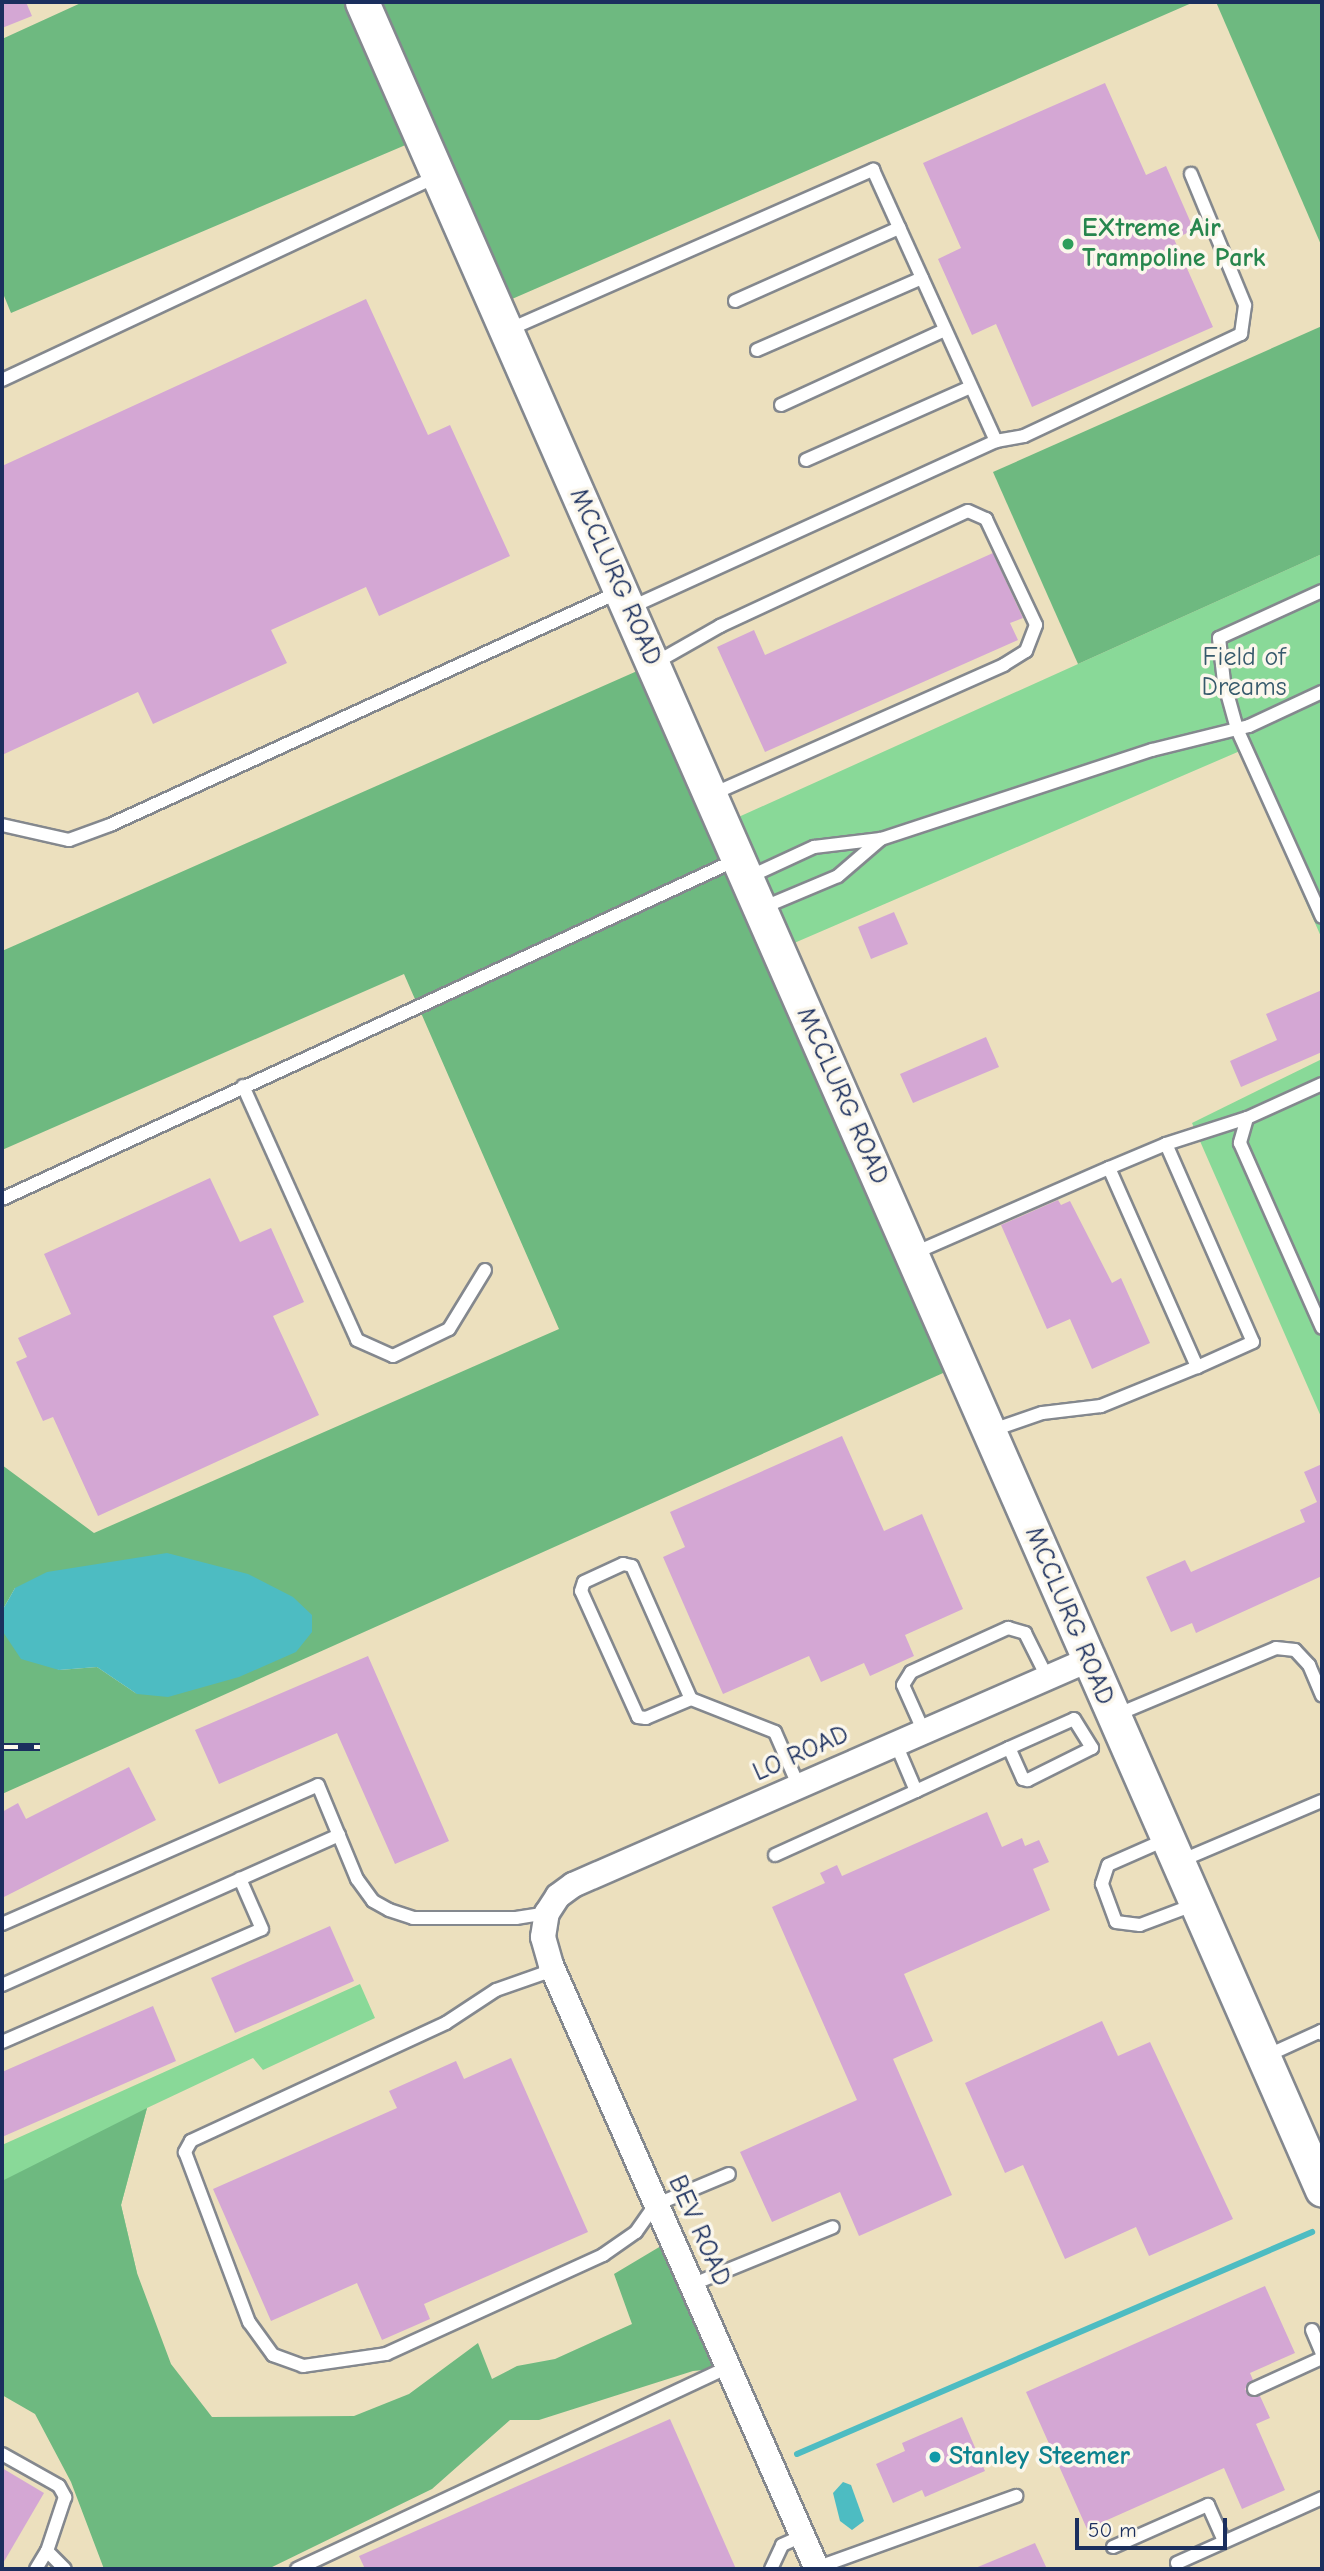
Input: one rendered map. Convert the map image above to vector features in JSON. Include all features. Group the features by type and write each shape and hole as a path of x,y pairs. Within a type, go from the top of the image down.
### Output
{"street":[{"name":"MCCLURG ROAD","path":"362,2 1172,1851 1263,2057 1319,2175"},
{"name":"LO ROAD","path":"547,1913 558,1896 573,1885 1088,1660"},
{"name":"BEV ROAD","path":"547,1913 543,1937 554,1970 816,2568"}],"lane":[{"path":"506,330 873,170 996,441"},
{"path":"2,825 69,840 100,828 996,441 1024,436 1241,334 1245,305 1191,174"},
{"path":"2,380 439,175"},
{"path":"735,301 899,228"},
{"path":"757,350 922,278"},
{"path":"781,405 945,330"},
{"path":"806,460 971,387"},
{"path":"653,664 720,626 968,511 986,519 1036,625 1026,651 1004,665 711,796"},
{"path":"1322,592 1219,638 1224,682 1237,729 1322,917"},
{"path":"2,1199 243,1086 743,868 814,847 881,839 1152,750 1237,729 1322,692"},
{"path":"760,908 838,876 881,839"},
{"path":"912,1254 1166,1144 1247,1118 1322,1084"},
{"path":"243,1086 358,1340 393,1356 449,1329 485,1270"},
{"path":"1247,1118 1240,1143 1322,1328"},
{"path":"989,1432 1042,1413 1101,1406 1253,1342 1166,1144"},
{"path":"1109,1168 1197,1367"},
{"path":"691,1699 632,1566 623,1564 584,1582 581,1591 638,1717 646,1718 691,1699 775,1732 799,1787"},
{"path":"924,1732 903,1685 911,1672 1008,1628 1026,1633 1047,1677"},
{"path":"1113,1716 1276,1648 1295,1650 1302,1657 1322,1695"},
{"path":"775,1855 1009,1748 1074,1719 1092,1748 1028,1780 1023,1779 1009,1748"},
{"path":"896,1745 916,1791"},
{"path":"2,1924 318,1785 358,1879 373,1901 389,1910 413,1918 516,1919 547,1913"},
{"path":"1196,1904 1140,1925 1116,1922 1102,1884 1108,1865 1172,1851 1322,1801"},
{"path":"2,1985 339,1835"},
{"path":"2,2042 262,1929 240,1880"},
{"path":"554,1970 496,1990 446,2023 191,2141 185,2152 249,2322 273,2355 303,2366 386,2354 603,2255 636,2232 655,2205 729,2174"},
{"path":"1263,2057 1321,2031 1322,2034"},
{"path":"691,2285 833,2227"},
{"path":"1254,2389 1322,2356 1312,2330"},
{"path":"296,2569 727,2368"},
{"path":"2,2454 59,2486 65,2497 47,2551 36,2569"},
{"path":"816,2568 1016,2496"},
{"path":"1177,2563 1322,2498"},
{"path":"1114,2547 1208,2505 1224,2541"},
{"path":"771,2569 773,2555 782,2545 802,2536"},
{"path":"47,2551 65,2569"}],"green space":[{"path":"83,2 1194,2 496,306 422,138 11,313 2,291 2,39"},
{"path":"1216,2 1322,2 1322,247"},
{"path":"1322,326 1322,554 1078,664 993,472"},
{"name":"Field of Dreams","path":"1322,554 1322,939 1240,751 778,950 723,824"},
{"path":"653,664 961,1365 2,1794 2,1614 3,1632 59,1670 97,1667 137,1694 15,1588 2,1611 2,1465 94,1533 559,1329 404,974 2,1150 2,951"},
{"path":"1322,1059 1322,1419 1192,1123"},
{"path":"360,1984 375,2018 263,2070 253,2058 147,2108 121,2205 137,2273 2,2245 2,2145"},
{"path":"147,2108 121,2205 137,2273 171,2364 212,2417 354,2416 409,2394 478,2343 492,2379 517,2366 555,2359 632,2324 614,2274 671,2240 727,2368 693,2371 539,2420 510,2420 432,2489 268,2569 104,2569 71,2482 35,2414 2,2395 2,2181"}],"water":[{"path":"167,1553 248,1574 293,1597 312,1615 312,1632 296,1652 239,1677 168,1697 137,1694 97,1667 59,1670 21,1659 3,1632 2,1611 15,1588 47,1572"},
{"path":"843,2482 851,2485 864,2521 852,2530 840,2521 833,2493"}],"building":[{"path":"2,2 26,2 32,16 2,28"},
{"name":"EXtreme Air Trampoline Park","path":"1105,83 1146,175 1166,166 1194,230 1174,239 1213,327 1032,407 996,324 972,335 938,259 961,248 923,163"},
{"path":"366,299 428,435 450,425 510,556 379,616 366,587 271,630 287,663 153,724 138,692 2,755 2,466"},
{"path":"993,553 1023,618 1010,623 1018,640 765,752 717,647 754,630 765,655"},
{"path":"894,912 908,944 871,959 858,927"},
{"path":"1322,990 1322,1052 1241,1087 1230,1061 1277,1040 1266,1014"},
{"path":"986,1037 999,1067 913,1103 900,1074"},
{"path":"210,1178 240,1242 271,1228 304,1302 273,1316 319,1415 98,1516 53,1417 43,1421 16,1362 27,1357 18,1338 71,1314 44,1254"},
{"path":"1058,1200 1061,1205 1070,1201 1112,1283 1121,1278 1150,1343 1092,1369 1070,1319 1047,1329 1001,1225"},
{"path":"842,1436 884,1531 922,1514 963,1609 905,1635 914,1656 870,1676 864,1663 821,1682 809,1656 723,1694 663,1557 685,1547 670,1512"},
{"path":"1322,1464 1322,1576 1196,1633 1192,1623 1171,1632 1146,1577 1185,1560 1191,1572 1305,1522 1300,1510 1317,1502 1304,1472"},
{"path":"368,1656 449,1841 395,1864 337,1733 219,1784 195,1730"},
{"path":"129,1767 156,1820 2,1898 2,1812 18,1803 26,1819"},
{"path":"987,1812 1002,1847 1022,1838 1025,1846 1039,1840 1049,1862 1033,1869 1050,1910 904,1974 933,2041 893,2059 952,2195 859,2236 840,2192 772,2222 740,2152 857,2100 772,1907 825,1883 820,1873 837,1865 842,1876"},
{"path":"330,1926 354,1981 235,2033 211,1978"},
{"path":"153,2006 176,2061 2,2137 2,2072"},
{"path":"1102,2021 1118,2056 1150,2042 1233,2219 1149,2256 1136,2227 1065,2259 1023,2165 1005,2173 965,2083"},
{"path":"511,2058 588,2232 424,2304 430,2319 382,2340 357,2283 271,2321 213,2189 397,2108 389,2091 456,2061 464,2079"},
{"path":"1265,2286 1295,2353 1250,2373 1253,2380 1245,2389 1250,2396 1260,2396 1270,2418 1256,2424 1285,2490 1242,2509 1224,2468 1087,2529 1026,2392"},
{"name":"Stanley Steemer","path":"962,2417 985,2471 925,2497 922,2490 893,2503 876,2464 905,2451 902,2443"},
{"path":"670,2419 736,2569 365,2569 359,2556"},
{"path":"2,2468 44,2493 2,2565"},
{"path":"1035,2543 1047,2569 973,2569"}],"waterway":[{"path":"797,2454 1312,2232"}],"railway":[{"path":"2,1747 40,1747"}],"place":[{"name":"EXtreme Air Trampoline Park","path":"1068,244"},
{"name":"Stanley Steemer","path":"935,2457"}]}
